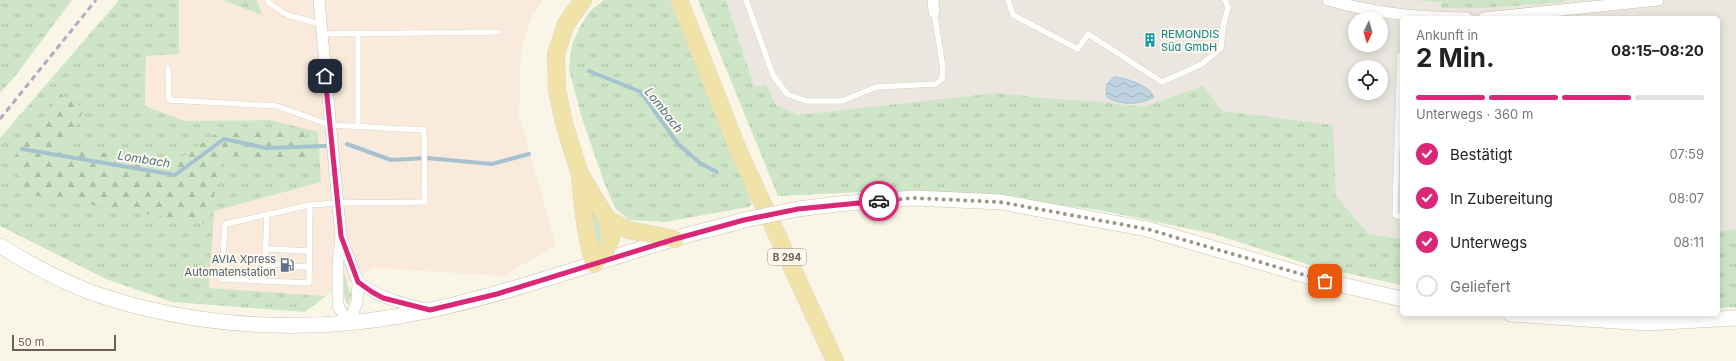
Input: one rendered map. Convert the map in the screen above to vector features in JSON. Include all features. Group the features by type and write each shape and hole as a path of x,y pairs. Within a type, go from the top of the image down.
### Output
{"main road":[{"path":"583,0 566,24 556,54 557,90 565,127 580,174 607,219 611,238 606,251 594,264"},
{"name":"B 294","path":"679,0 739,152 835,361"},
{"path":"580,174 582,205 594,264"},
{"path":"607,219 628,230 675,239"}],"street":[{"path":"319,0 341,236 358,282 357,302 348,324"},
{"path":"933,0 934,12"},
{"path":"1328,0 1358,9 1409,16"},
{"path":"1503,16 1658,0"},
{"path":"0,246 29,264 89,291 149,309 214,321 261,326 348,324 430,310 497,294 675,239 744,220 798,209 838,204 914,198 1000,202 1147,229 1325,281 1400,299"},
{"path":"341,236 338,261 338,306 348,324"},
{"path":"358,282 383,298 430,310"},
{"path":"1541,316 1646,323 1736,318"}],"lane":[{"path":"268,0 269,3 287,15 321,29 358,32 498,32"},
{"path":"746,0 773,75 788,94 806,101 842,101 876,87 936,84 942,79 942,68 934,12"},
{"path":"1008,0 1012,15 1078,49 1088,34 1162,82 1202,64 1220,48 1228,7 1225,0"},
{"path":"358,32 358,126"},
{"path":"1400,56 1395,215 1400,217"},
{"path":"168,68 169,100 277,106 330,125 424,130 425,202 337,203 310,205 225,224 222,278 309,283 310,205"},
{"path":"264,281 267,215"},
{"path":"266,249 310,251"},
{"path":"265,264 309,267"}],"shaded area":[{"path":"150,0 543,0 531,19 521,49 519,116 556,245 504,276 374,268 326,296 209,288 213,211 321,182 270,120 185,121 145,106"},
{"path":"726,0 1736,0 1736,292 1720,293 1720,16 1400,16 1400,271 936,176 785,185"}],"green space":[{"path":"0,0 72,0 16,75 0,93"},
{"path":"119,0 179,0 179,54 146,56 145,106 185,121 270,120 318,132 321,182 214,211 209,288 326,296 305,312 172,302 106,279 0,226 0,138"},
{"path":"223,0 257,0 262,15"},
{"path":"604,0 672,0 752,204 749,207 665,222 629,220 615,208 605,185 581,115 569,70 572,44 581,25 590,11"},
{"path":"698,0 726,0 754,87 766,84 776,105 798,115 996,93 1054,99 1095,101 1143,107 1203,86 1222,111 1333,125 1336,196 1368,234 1400,239 1400,285 1313,266 1214,234 1099,210 977,194 863,192 778,196"},
{"path":"1413,0 1564,0 1564,2 1485,8 1441,8 1441,2"},
{"path":"61,94 84,109 66,147 172,163 216,134 306,129 311,158 223,156 208,224 26,194 13,160"},
{"path":"589,200 597,217 600,229 601,241 599,247 595,241"},
{"path":"1736,229 1736,307 1720,308 1720,232"},
{"path":"343,270 351,295 348,306 343,288"}],"water":[{"path":"1114,77 1137,83 1147,89 1154,97 1143,102 1136,103 1123,103 1111,99 1106,96 1107,84"}],"waterway":[{"name":"Lombach","path":"589,71 641,92 678,144 700,163 717,172"},
{"name":"Lombach","path":"22,149 175,175 224,139 266,148 325,146"},
{"name":"Lombach","path":"347,144 391,160 427,158 492,164 529,154"}],"railway":[{"path":"0,119 96,0"}],"way so far":[{"path":"879,201 914,198 1000,202 1147,229 1325,281"}],"place":[{"name":"REMONDIS Süd GmbH","path":"1150,40"},
{"name":"AVIA Xpress Automatenstation","path":"287,265"}],"route":[{"path":"325,76 341,236 358,282 383,298 430,310 497,294 675,239 744,220 798,209 879,201"}]}
